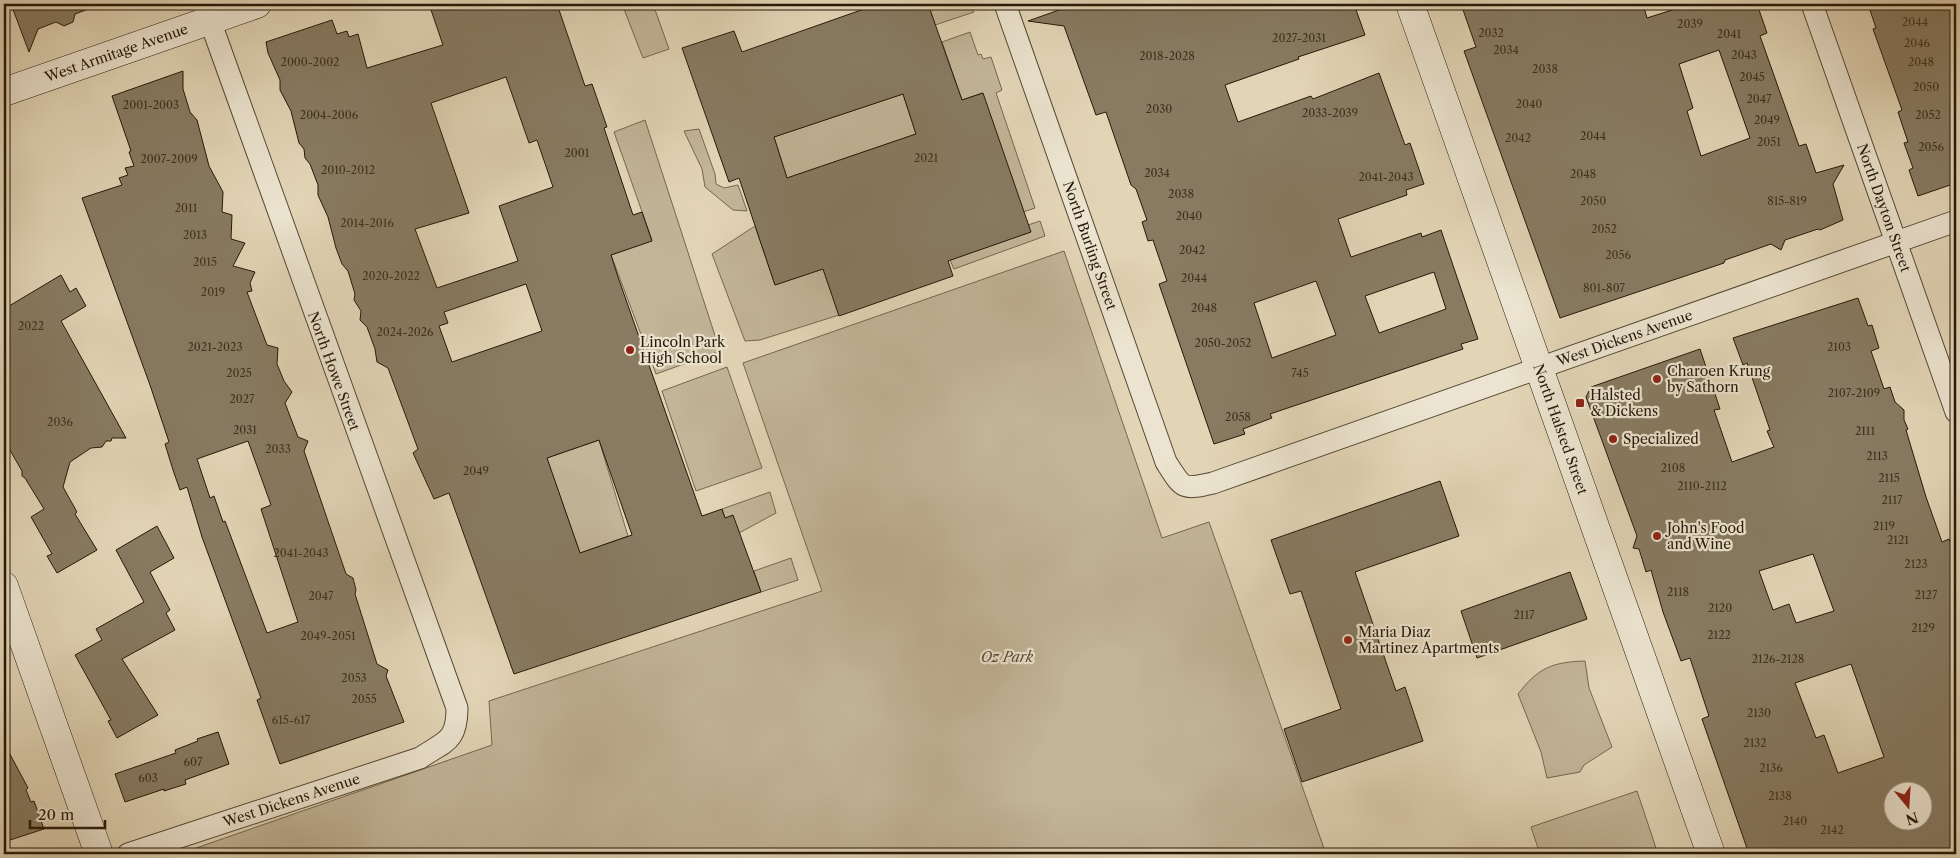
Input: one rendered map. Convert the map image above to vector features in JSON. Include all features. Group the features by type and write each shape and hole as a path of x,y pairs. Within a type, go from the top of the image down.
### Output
{"main road":[{"name":"West Armitage Avenue","path":"4,92 207,12 257,4"},
{"name":"North Halsted Street","path":"1410,4 1711,854"},
{"path":"4,586 99,854"}],"street":[{"name":"North Burling Street","path":"1005,4 1166,462 1180,484"},
{"name":"North Dayton Street","path":"1812,4 1956,412"},
{"name":"North Howe Street","path":"207,12 457,708 457,723 452,737"},
{"name":"West Dickens Avenue","path":"1180,484 1190,488 1213,482 1956,221"},
{"name":"West Dickens Avenue","path":"128,854 420,758 452,737"}],"green space":[{"path":"622,4 653,4 669,49 643,58"},
{"path":"928,4 968,4 974,12 935,25"},
{"path":"970,32 978,55 981,54 983,59 991,57 1002,90 996,93 1035,208 1023,212 982,93 962,100 942,42"},
{"path":"903,94 916,134 787,178 774,137"},
{"path":"645,120 720,351 656,374 611,255 652,240 614,132"},
{"path":"699,129 715,174 716,184 724,188 738,185 747,211 733,210 705,187 702,169 684,131"},
{"path":"1040,221 1045,236 954,269 950,260 1030,232 1028,225"},
{"path":"755,226 775,285 823,269 839,315 760,340 745,341 712,254"},
{"name":"Oz Park","path":"1064,251 1162,538 1209,522 1326,854 179,854 492,745 489,701 822,591 743,363"},
{"path":"727,367 762,468 696,491 662,391"},
{"path":"599,440 628,536 580,553 554,479 529,464"},
{"path":"770,492 776,513 739,533 725,518 722,509"},
{"path":"791,558 798,580 761,592 754,571"},
{"path":"1585,661 1589,688 1612,747 1584,765 1580,772 1547,778 1541,752 1518,694 1532,678 1547,668 1563,663"},
{"path":"1637,791 1658,854 1540,854 1531,827"}],"building":[{"path":"11,4 99,5 75,14 73,22 64,26 56,22 38,29 29,52"},
{"path":"429,4 557,4 585,86 592,84 607,127 604,128 633,215 642,212 652,241 611,255 618,277 702,516 722,509 725,518 733,515 761,592 514,674 449,493 434,499 413,453 418,449 388,368 377,362 375,349 367,327 360,320 361,311 354,300 355,294 348,271 342,264 336,248 328,217 318,195 318,185 310,164 305,158 304,149 299,143 291,111 280,90 280,80 268,53 266,42 332,20 337,34 347,31 349,37 358,34 367,68 443,45","holes":["506,77 529,143 537,140 553,187 499,206 518,261 437,288 415,229 469,213 431,103","526,284 542,331 452,362 439,326 448,323 444,312","599,440 632,535 580,553 547,458"]},
{"path":"862,4 928,4 962,100 983,93 1031,232 948,261 953,276 839,316 823,269 775,285 739,178 729,182 682,48 734,31 742,52 864,9","holes":["903,94 916,134 787,178 774,137"]},
{"path":"1057,4 1354,4 1365,35 1298,57 1299,59 1225,85 1238,122 1311,96 1313,99 1379,73 1405,145 1410,143 1424,184 1406,190 1407,195 1338,219 1351,257 1421,233 1422,237 1441,230 1478,339 1461,344 1463,349 1270,414 1272,418 1243,429 1245,434 1214,444 1159,284 1167,281 1153,240 1148,241 1142,222 1147,220 1136,189 1131,185 1106,112 1096,115 1064,26 1028,21 1059,10","holes":["1434,272 1446,309 1379,333 1365,296","1316,281 1336,335 1272,358 1254,303"]},
{"path":"1461,4 1643,4 1647,18 1691,4 1757,4 1767,33 1760,36 1799,146 1806,144 1816,173 1844,165 1833,184 1843,220 1820,230 1818,229 1785,240 1781,250 1771,244 1725,260 1724,263 1560,318 1464,51 1476,47","holes":["1719,50 1750,138 1701,156 1687,111 1693,108 1679,64"]},
{"path":"1868,4 1956,4 1956,183 1918,196 1909,170 1913,168 1904,143 1908,142 1898,112 1902,110 1873,29 1876,28"},
{"path":"183,71 183,89 190,112 197,120 209,166 223,192 222,212 232,215 231,239 245,243 233,266 255,272 250,283 252,291 247,292 267,345 278,348 277,364 284,381 292,392 285,403 298,437 308,441 304,451 346,574 353,578 355,594 377,664 388,670 386,676 404,722 280,764 257,700 261,698 202,537 187,487 180,490 173,470 165,444 169,442 150,385 82,198 122,185 119,178 128,175 125,168 134,166 129,152 131,151 112,96","holes":["248,441 271,505 261,509 298,622 267,633 225,521 223,522 214,496 210,498 197,459"]},
{"path":"61,275 70,292 76,288 86,306 61,321 126,438 112,438 111,441 106,441 102,447 91,448 70,462 63,487 77,512 75,514 97,550 57,573 47,556 52,554 31,517 44,509 22,476 22,471 4,440 4,309"},
{"path":"1858,298 1868,326 1872,325 1879,348 1871,351 1884,389 1890,387 1895,402 1904,410 1904,420 1908,429 1906,430 1926,497 1942,542 1949,539 1956,560 1956,854 1749,854 1702,719 1709,716 1690,658 1681,661 1663,612 1651,570 1646,572 1639,549 1633,548 1637,536 1586,397 1591,387 1700,349 1720,409 1714,410 1732,462 1774,447 1767,431 1770,430 1747,363 1743,365 1733,338","holes":["1813,554 1834,611 1796,623 1789,604 1773,610 1759,571","1851,664 1884,757 1838,773 1824,735 1816,738 1795,683"]},
{"name":"Maria Diaz Martinez Apartments","path":"1440,481 1459,536 1355,572 1396,691 1405,687 1423,741 1302,782 1284,729 1341,709 1301,591 1290,594 1271,540"},
{"path":"157,526 174,558 150,572 170,610 166,613 175,630 122,659 158,715 117,738 108,721 111,720 75,655 102,640 96,629 144,602 116,550"},
{"path":"1570,572 1587,619 1477,658 1461,611"},
{"path":"218,732 229,764 185,780 186,784 125,802 115,774 176,753 175,750 198,741 197,739"},
{"path":"4,743 28,788 26,790 31,802 34,801 44,829 4,842"}],"place":[{"name":"Lincoln Park High School","path":"630,350"},
{"name":"Charoen Krung by Sathorn","path":"1657,379"},
{"name":"Halsted & Dickens","path":"1580,403"},
{"name":"Specialized","path":"1613,439"},
{"name":"John's Food and Wine","path":"1657,536"},
{"name":"Maria Diaz Martinez Apartments","path":"1348,640"}]}
